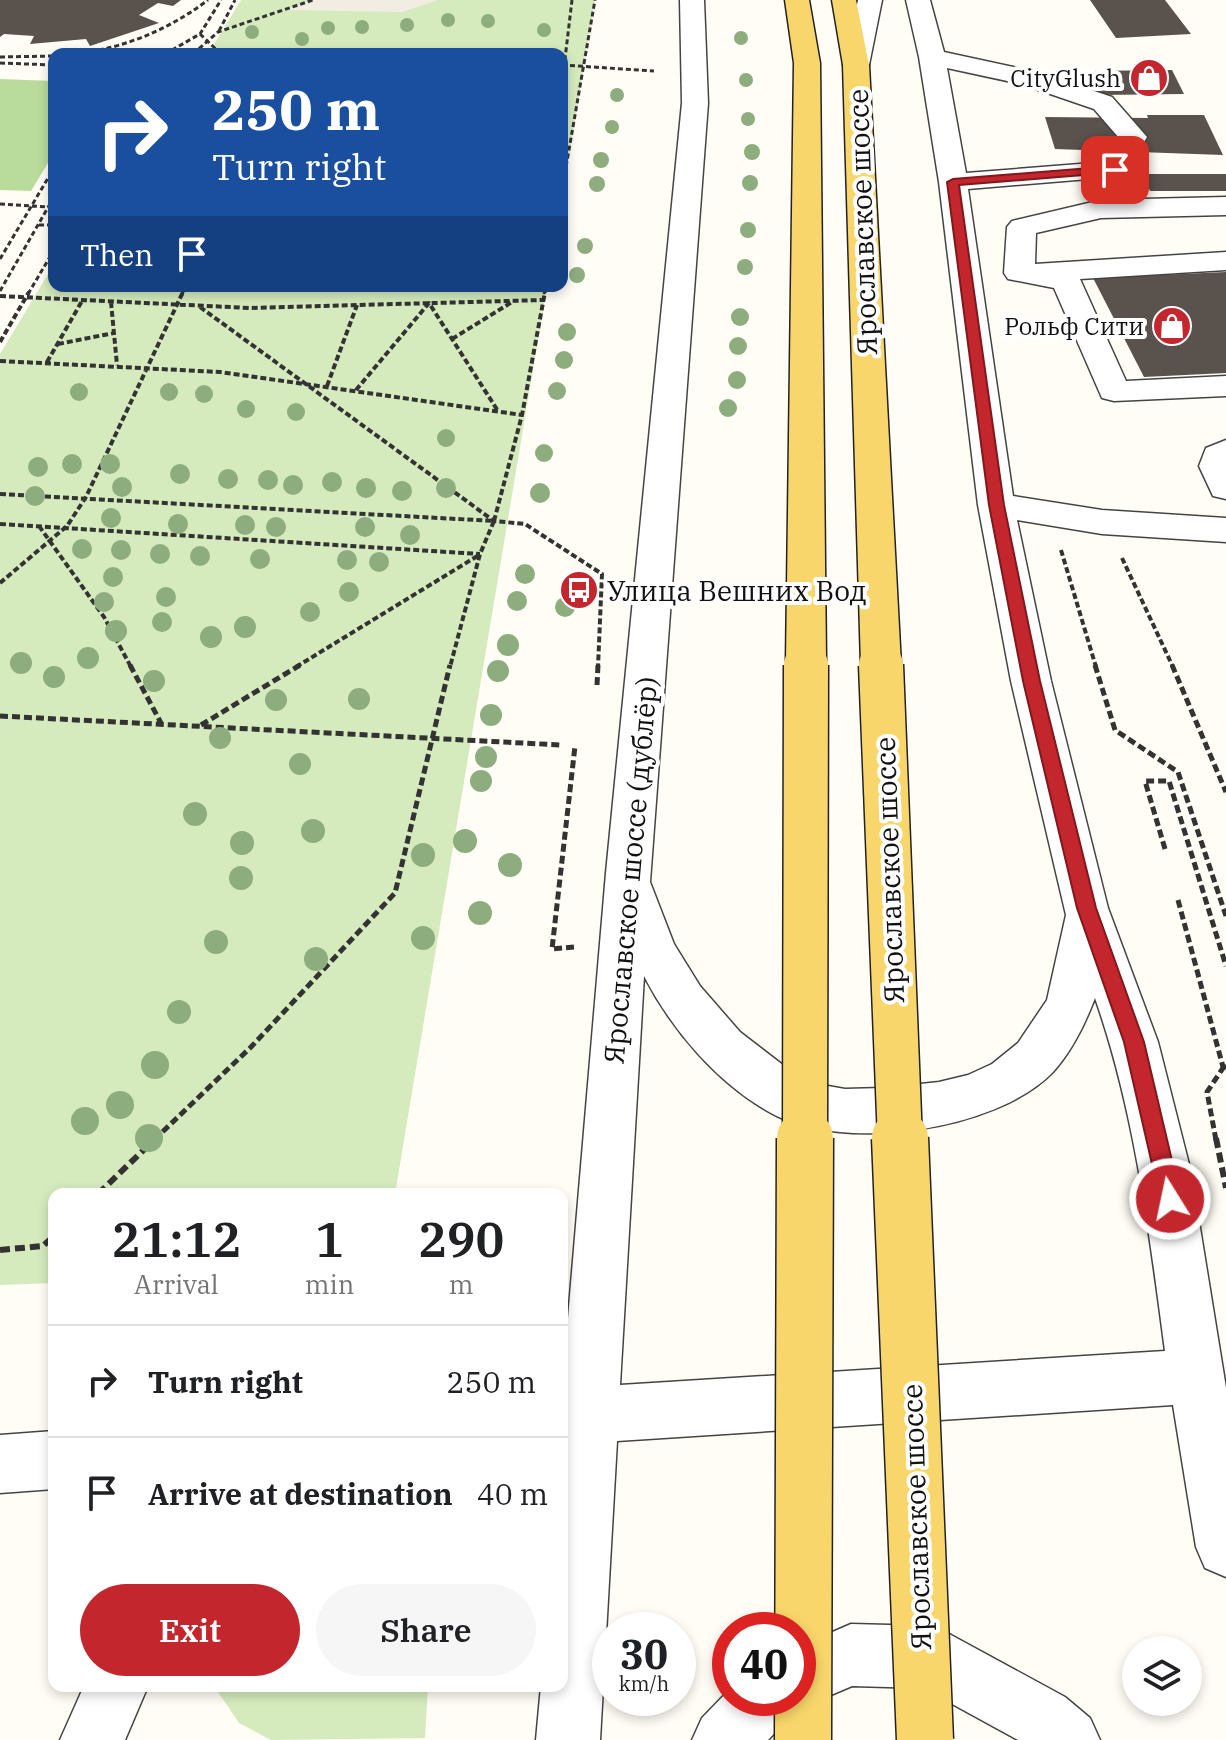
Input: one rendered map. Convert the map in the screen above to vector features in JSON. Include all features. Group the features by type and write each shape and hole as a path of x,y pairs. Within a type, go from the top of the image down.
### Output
{"main road":[{"name":"Ярославское шоссе","path":"797,0 807,63 803,1740"},
{"name":"Ярославское шоссе","path":"844,0 856,65 925,1740"}],"street":[{"name":"Ярославское шоссе (дублёр)","path":"568,1740 576,1415 628,873 695,103 692,0"},
{"path":"856,65 870,0"},
{"path":"918,0 932,57 968,277 996,505 1031,681 1086,908 1134,1042 1166,1172 1208,1403 1226,1547"},
{"path":"932,57 1028,78 1103,103 1133,137 1115,170 953,182"},
{"path":"1019,273 1022,227 1101,209 1226,206"},
{"path":"968,277 1226,261"},
{"path":"1019,273 1066,281 1114,391 1226,386"},
{"path":"1226,451 1218,455 1216,466 1226,488"},
{"path":"996,505 1102,522 1226,530"},
{"path":"628,873 640,923 676,988 711,1035 744,1068 792,1100 848,1112 936,1107 992,1089 1033,1061 1069,1011 1083,959 1086,908"},
{"path":"576,1415 1208,1403"},
{"path":"0,1464 48,1460"},
{"path":"816,1670 851,1655 929,1657 1043,1719 1068,1740"},
{"path":"92,1740 114,1692"},
{"path":"724,1740 747,1716"}],"path":[{"path":"103,48 136,41 179,22 208,0"},
{"path":"176,48 200,34 221,0"},
{"path":"201,48 218,32 235,0"},
{"path":"218,32 313,0"},
{"path":"566,48 572,0"},
{"path":"568,156 595,0"},
{"path":"200,34 214,48"},
{"path":"0,57 48,56"},
{"path":"0,63 48,65"},
{"path":"568,65 654,71"},
{"path":"0,259 48,181"},
{"path":"0,204 48,207"},
{"path":"48,209 0,294 200,307 544,300"},
{"path":"39,225 48,225"},
{"path":"0,342 48,261"},
{"path":"0,583 67,526 86,497 183,292"},
{"path":"104,1188 251,1047 395,893 430,740 480,554 494,521 522,415 545,292"},
{"path":"47,362 82,301"},
{"path":"452,339 514,301"},
{"path":"111,302 117,365"},
{"path":"429,303 498,411"},
{"path":"356,390 429,303"},
{"path":"327,386 357,305"},
{"path":"200,307 494,521"},
{"path":"58,344 114,333"},
{"path":"0,361 149,367 307,383 522,415"},
{"path":"0,494 525,524 602,574 596,700"},
{"path":"1049,512 1115,730 1178,772 1226,916"},
{"path":"1102,522 1145,601 1226,792"},
{"path":"0,524 480,554"},
{"path":"38,525 52,540 104,617 161,723"},
{"path":"200,725 480,554"},
{"path":"0,716 561,745"},
{"path":"575,746 552,949 573,950 575,936"},
{"path":"1165,849 1145,781 1169,781 1226,966"},
{"path":"1178,900 1225,1068 1207,1092 1226,1188"},
{"path":"0,1250 43,1246 48,1241"}],"green space":[{"path":"241,0 595,0 568,163 568,48 212,48"},
{"path":"0,79 48,81 48,163 31,191 0,190"},
{"path":"48,274 48,292 546,292 396,1188 48,1188 48,1283 0,1285 0,354"},
{"path":"218,1692 428,1692 425,1738 271,1740 239,1723"}],"shaded area":[{"path":"313,0 438,0 403,12 285,10"}],"building":[{"path":"0,0 181,0 173,6 158,3 139,15 159,23 90,46 86,39 30,44 34,36 4,34 0,37"},
{"path":"1090,0 1165,0 1191,34 1116,38"},
{"path":"1172,70 1184,94 1099,95 1088,71"},
{"path":"1147,115 1204,115 1223,155 1055,149 1045,117 1148,118"},
{"path":"1143,174 1226,174 1226,191 1150,191"},
{"name":"Рольф Сити","path":"1226,272 1226,373 1144,377 1093,278"}],"place":[{"name":"CityGlush","path":"1149,78"},
{"name":"Рольф Сити","path":"1172,326"},
{"name":"Улица Вешних Вод","path":"579,590"}],"route":[{"path":"1115,170 953,182 996,505 1031,681 1086,908 1134,1042 1170,1199"}]}
